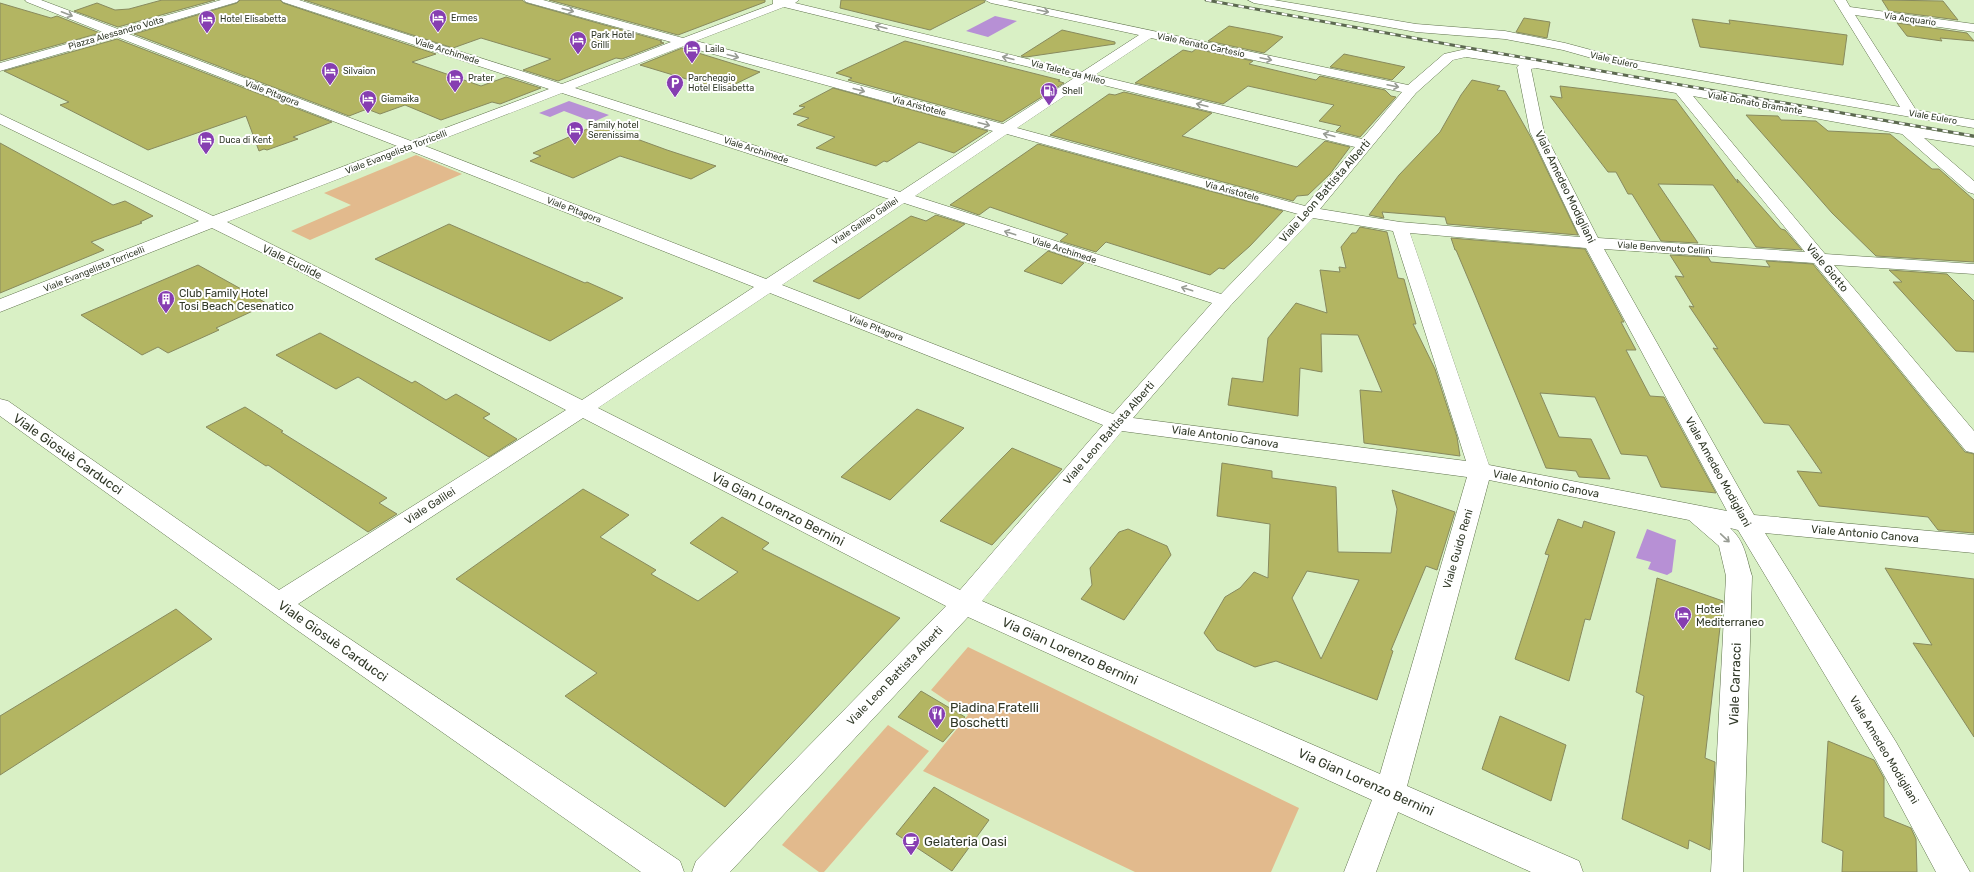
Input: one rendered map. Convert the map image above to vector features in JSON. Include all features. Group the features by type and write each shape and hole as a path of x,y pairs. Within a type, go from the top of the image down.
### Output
{"street":[{"name":"Viale Pitagora","path":"31,0 116,34 411,146 1117,423"},
{"name":"Piazza Alessandro Volta","path":"0,67 233,0"},
{"name":"Viale Archimede","path":"287,0 1224,301"},
{"name":"Via Aristotele","path":"530,0 1309,212"},
{"name":"Via Talete da Mileo","path":"769,0 789,2 1086,77 1366,145"},
{"name":"Viale Renato Cartesio","path":"991,0 1411,90"},
{"name":"Viale Eulero","path":"1254,0 1416,28 1505,36 1565,47 1620,62 1974,124"},
{"name":"Viale Evangelista Torricelli","path":"0,306 212,222 789,2"},
{"path":"1843,5 1910,113"},
{"name":"Via Acquario","path":"1843,5 1974,28"},
{"name":"Viale Galileo Galilei","path":"582,409 900,197 1007,130 1150,34"},
{"name":"Viale Leon Battista Alberti","path":"708,872 964,604 1117,423 1224,301 1309,212 1411,90 1449,57 1466,53 1536,64"},
{"name":"Viale Donato Bramante","path":"1536,64 1974,142"},
{"name":"Viale Amedeo Modigliani","path":"1536,64 1524,67 1537,132 1592,243 1746,523 1886,751 1954,872"},
{"name":"Viale Giotto","path":"1680,90 1974,446"},
{"name":"Viale Euclide","path":"0,118 300,265 582,409"},
{"path":"1908,130 1974,189"},
{"name":"Viale Benvenuto Cellini","path":"1309,212 1400,227 1592,243 1974,269"},
{"path":"1400,227 1480,471"},
{"name":"Viale Giosuè Carducci","path":"0,406 279,604 668,872"},
{"name":"Viale Galilei","path":"279,604 582,409"},
{"name":"Via Gian Lorenzo Bernini","path":"582,409 964,604 1567,872"},
{"name":"Viale Antonio Canova","path":"1117,423 1480,471 1746,523 1974,544"},
{"name":"Viale Guido Reni","path":"1360,872 1390,794 1480,471"},
{"name":"Viale Carracci","path":"1695,513 1730,542 1739,576 1727,872"}],"shaded area":[{"path":"995,16 1017,21 988,37 966,31"},
{"path":"569,101 609,115 593,122 564,111 550,117 539,113"},
{"path":"416,155 462,174 310,240 291,231 351,205 324,193"},
{"path":"1647,529 1676,540 1672,572 1667,575 1648,569 1651,562 1636,558"},
{"path":"968,647 1299,808 1271,872 1135,872 923,771 968,715 931,690"},
{"path":"888,725 929,751 824,872 819,872 782,845"}],"building":[{"path":"162,0 215,0 118,27 74,11 97,3 115,10 129,9"},
{"path":"240,0 280,0 283,3 436,54 412,62 481,86 506,77 541,88 500,104 492,102 441,120 405,105 380,114 367,109 349,116 134,34 237,3"},
{"path":"304,0 522,0 526,3 662,41 660,42 664,43 622,59 616,58 558,81 523,70 551,59 481,38 453,48"},
{"path":"549,0 765,0 765,2 678,35"},
{"path":"841,0 984,0 985,2 930,30 840,8"},
{"path":"1882,0 1943,1 1958,20 1889,11"},
{"path":"0,3 51,18 57,16 100,33 0,61"},
{"path":"1524,18 1550,22 1547,38 1516,32"},
{"path":"1692,19 1730,24 1729,20 1847,35 1843,65 1700,47"},
{"path":"1897,23 1967,33 1974,41 1940,38 1942,41 1907,36"},
{"path":"1229,26 1283,37 1264,53 1208,41"},
{"path":"1062,30 1115,42 1115,44 1026,57 1021,56"},
{"path":"117,39 332,122 293,137 298,139 267,150 264,149 259,151 246,116 148,150 60,105 69,102 4,71"},
{"path":"905,41 1060,80 1058,81 1064,83 1002,122 848,80 852,78 836,73"},
{"path":"682,48 760,72 723,90 640,65"},
{"path":"1196,49 1253,61 1249,64 1316,80 1320,76 1385,90 1391,96 1396,97 1360,137 1336,131 1341,126 1319,121 1334,105 1248,86 1223,104 1135,83 1183,50 1192,52"},
{"path":"1344,54 1405,67 1392,80 1330,67"},
{"path":"1472,80 1500,86 1497,90 1505,91 1533,141 1578,235 1447,224 1445,217 1382,212 1384,218 1369,215 1399,175 1440,132 1461,95"},
{"path":"1560,86 1676,100 1738,183 1737,179 1781,229 1785,230 1802,250 1756,247 1713,185 1658,184 1698,243 1661,241 1632,194 1628,194 1616,172 1608,172 1550,96 1562,98"},
{"path":"833,88 988,131 954,153 919,142 887,162 884,161 876,166 816,148 835,137 797,125 809,118 793,114 805,107 799,106"},
{"path":"1124,92 1212,113 1182,136 1297,167 1325,141 1350,147 1330,174 1308,195 1297,196 1293,201 1050,135 1109,94 1115,95"},
{"path":"1746,115 1778,116 1781,120 1816,121 1828,131 1890,134 1932,169 1939,169 1974,200 1974,262 1876,256 1832,213"},
{"path":"604,127 716,166 691,179 620,156 573,178 530,161 541,156 533,153 587,129 595,131"},
{"path":"0,143 113,205 125,201 153,216 140,222 142,223 91,242 104,250 0,293"},
{"path":"1038,144 1283,211 1250,246 1224,269 1219,268 1210,275 1106,242 1096,252 1060,241 1068,234 990,207 979,215 950,205"},
{"path":"936,215 965,224 859,299 813,281 911,216 926,221"},
{"path":"449,224 623,298 550,341 375,259"},
{"path":"1360,227 1387,232 1398,278 1404,279 1416,324 1413,324 1435,369 1457,437 1460,456 1364,443 1360,390 1382,392 1358,335 1321,334 1322,372 1300,368 1298,416 1228,405 1232,378 1263,382 1268,338 1296,303 1327,313 1320,270 1340,272 1339,267 1346,268 1341,247 1352,233 1356,233"},
{"path":"1451,238 1585,249 1624,322 1621,322 1636,350 1626,350 1650,396 1664,397 1716,493 1661,487 1647,456 1621,454 1595,397 1540,393 1559,437 1591,439 1610,479 1579,477 1576,471 1546,468"},
{"path":"1048,251 1084,263 1062,284 1024,271"},
{"path":"1670,255 1708,257 1711,262 1770,267 1766,261 1813,264 1965,452 1974,454 1974,533 1938,530 1928,517 1819,506 1797,471 1822,473 1789,425 1764,423 1713,348 1718,349 1689,306 1694,307 1675,276 1684,277"},
{"name":"Club Family Hotel Tosi Beach Cesenatico","path":"198,265 268,304 216,328 219,330 168,353 158,347 142,355 81,315"},
{"path":"1889,270 1947,274 1974,301 1974,352 1956,351 1893,282 1902,282"},
{"path":"320,333 412,383 415,381 446,400 456,394 490,414 483,418 517,439 489,457 358,377 336,389 276,355"},
{"path":"245,407 283,431 281,432 387,498 379,503 397,514 368,532 268,465 266,466 206,427"},
{"path":"917,409 964,428 890,500 841,477"},
{"path":"1012,448 1062,469 992,545 940,521"},
{"path":"1222,463 1272,471 1272,478 1336,487 1338,552 1391,553 1397,509 1392,490 1455,512 1437,570 1426,566 1391,650 1393,651 1377,700 1276,661 1255,667 1217,650 1204,633 1225,597 1240,588 1254,572 1268,578 1270,524 1217,516","holes":["1307,571 1359,580 1321,659 1292,598"]},
{"path":"583,489 629,515 600,537 656,570 651,574 698,601 738,572 690,543 722,517 769,543 762,549 900,618 725,807 565,696 597,673 456,579"},
{"path":"1558,519 1582,528 1584,521 1615,532 1590,620 1585,619 1569,681 1515,659 1549,555 1545,554"},
{"path":"1128,529 1167,546 1171,555 1124,620 1081,599 1092,585 1090,568 1119,532"},
{"path":"1885,568 1974,579 1974,737 1913,643 1932,645"},
{"path":"1657,578 1723,601 1705,758 1715,762 1710,850 1689,840 1688,849 1622,819 1644,696 1636,692"},
{"path":"176,609 212,639 0,775 0,716"},
{"name":"Piadina Fratelli Boschetti","path":"921,691 965,717 943,742 898,717"},
{"path":"1500,716 1566,745 1551,801 1482,769"},
{"path":"1828,741 1874,760 1884,778 1884,817 1911,828 1916,839 1917,872 1842,872 1843,851 1822,842"},
{"path":"934,787 989,820 952,871 896,834"}],"railway":[{"path":"1206,0 1452,45 1974,136"}],"place":[{"name":"Ermes","path":"438,33"},
{"name":"Hotel Elisabetta","path":"207,34"},
{"name":"Park Hotel Grilli","path":"578,55"},
{"name":"Laila","path":"692,64"},
{"name":"Silvaion","path":"330,86"},
{"name":"Prater","path":"455,93"},
{"name":"Parcheggio Hotel Elisabetta","path":"675,98"},
{"name":"Shell","path":"1049,106"},
{"name":"Giamaika","path":"368,114"},
{"name":"Family hotel Serenissima","path":"575,145"},
{"name":"Duca di Kent","path":"206,155"},
{"name":"Club Family Hotel Tosi Beach Cesenatico","path":"166,314"},
{"name":"Hotel Mediterraneo","path":"1683,630"},
{"name":"Piadina Fratelli Boschetti","path":"937,729"},
{"name":"Gelateria Oasi","path":"911,856"}]}
